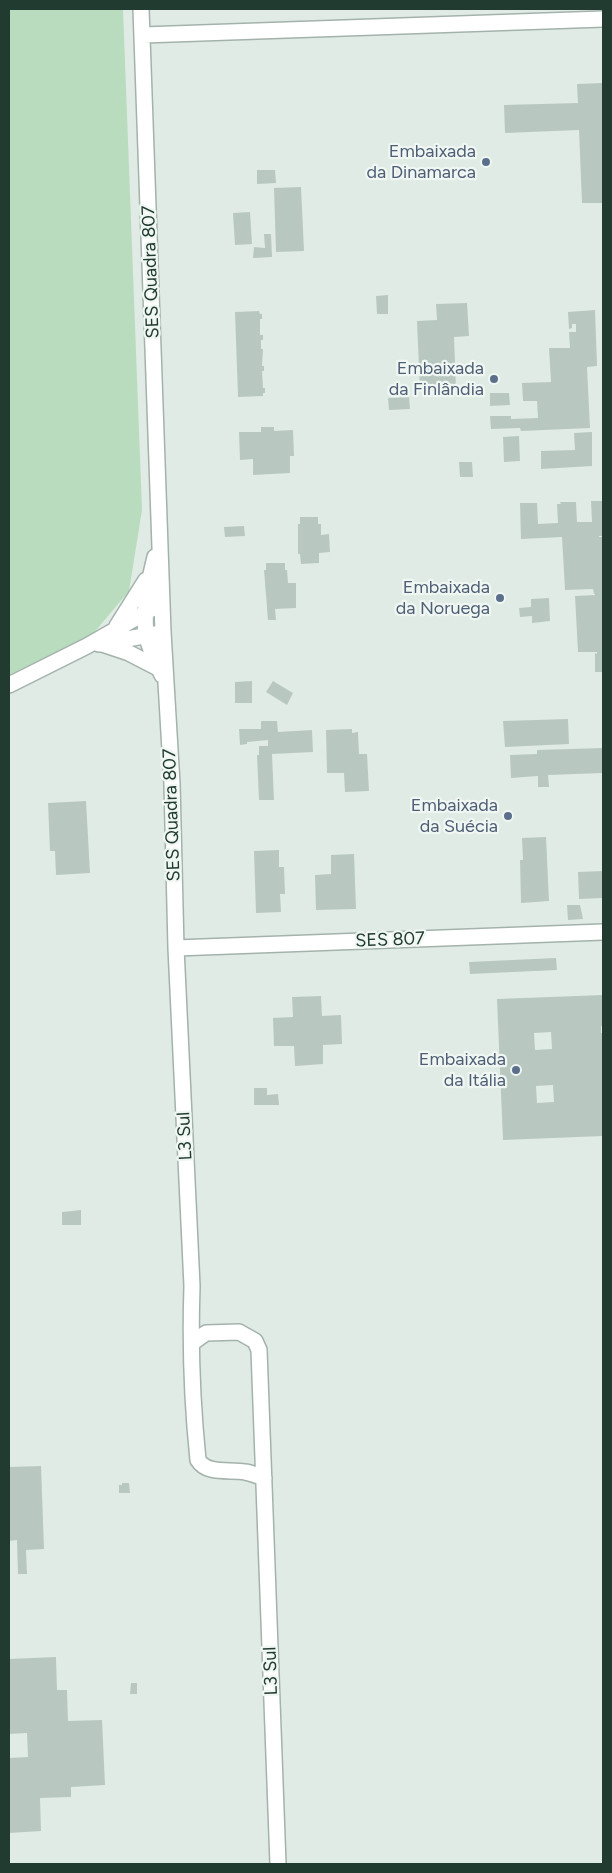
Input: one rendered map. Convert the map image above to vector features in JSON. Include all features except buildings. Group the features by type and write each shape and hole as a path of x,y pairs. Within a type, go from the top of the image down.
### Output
{"street":[{"name":"SES Quadra 807","path":"141,9 160,536 163,676 172,784 176,948"},
{"path":"143,35 603,19"},
{"name":"SES Quadra 807","path":"160,536 153,565 146,612 146,635 163,676"},
{"path":"114,630 143,587 153,565"},
{"path":"9,685 94,645 114,630 162,603"},
{"path":"94,645 163,632"},
{"path":"94,645 129,653 163,676"},
{"name":"SES 807","path":"176,948 603,932"},
{"name":"L3 Sul","path":"176,948 191,1276 194,1420 198,1460 201,1465 208,1469 247,1472 264,1471"},
{"path":"191,1324 206,1333 192,1343"},
{"name":"L3 Sul","path":"206,1333 239,1332 255,1341 258,1350 278,1864"}],"green space":[{"path":"9,9 123,9 142,510 129,591 92,635 9,675"}],"place":[{"name":"Embaixada da Dinamarca","path":"486,162"},
{"name":"Embaixada da Finlândia","path":"494,379"},
{"name":"Embaixada da Noruega","path":"500,598"},
{"name":"Embaixada da Suécia","path":"508,816"},
{"name":"Embaixada da Itália","path":"516,1070"}]}
